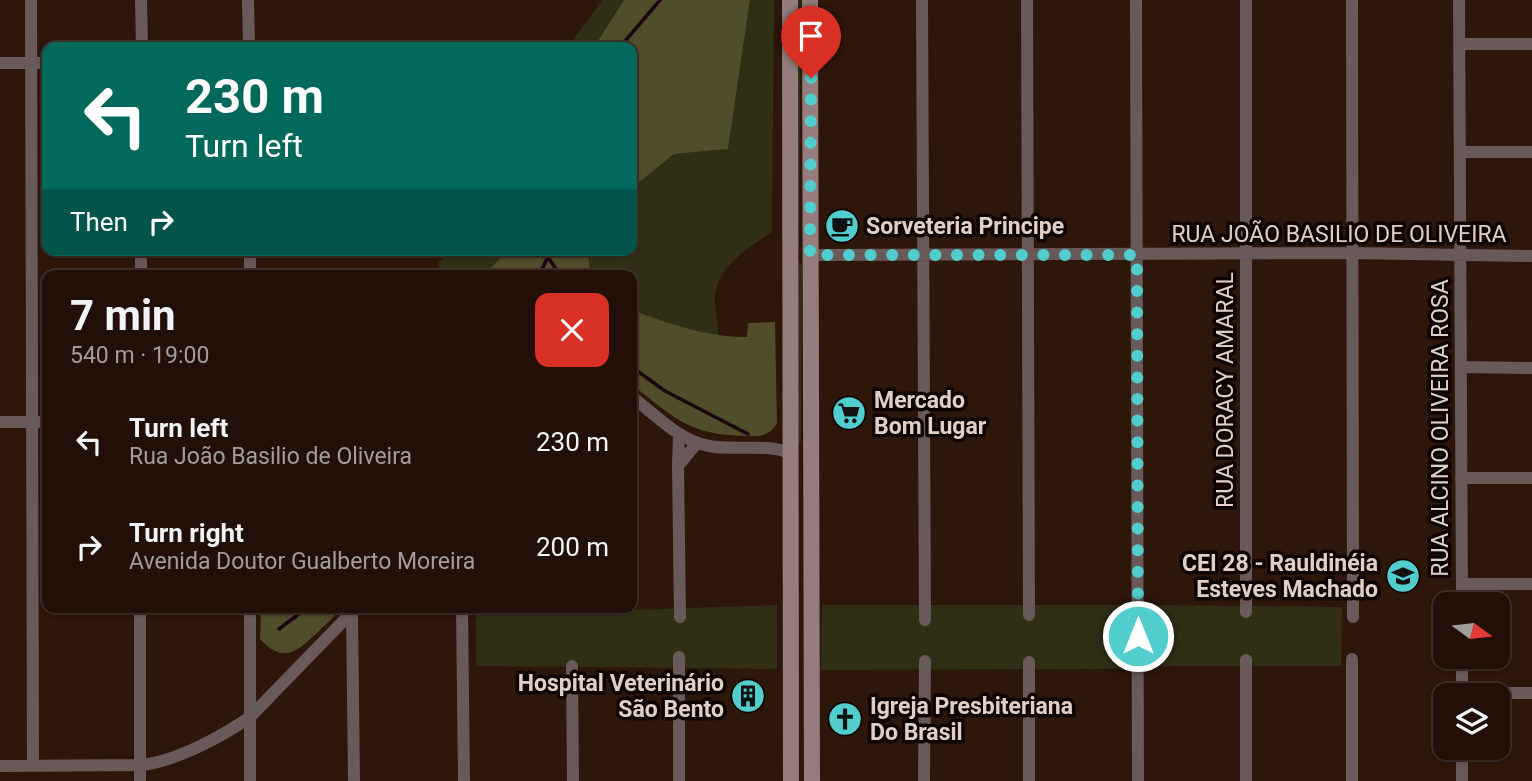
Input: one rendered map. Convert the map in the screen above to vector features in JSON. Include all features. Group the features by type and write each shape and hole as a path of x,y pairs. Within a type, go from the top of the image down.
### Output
{"main road":[{"path":"790,0 791,781"},
{"path":"810,0 812,781"},
{"path":"789,256 810,255"},
{"path":"790,453 811,453"}],"street":[{"path":"31,0 33,766"},
{"path":"141,0 142,42"},
{"path":"248,0 249,42"},
{"path":"922,0 925,620"},
{"path":"1027,0 1029,615"},
{"path":"1136,0 1138,781"},
{"name":"RUA DORACY AMARAL","path":"1246,0 1246,612"},
{"path":"1352,0 1353,617"},
{"name":"RUA ALCINO OLIVEIRA ROSA","path":"1459,0 1462,592"},
{"path":"1459,44 1532,44"},
{"path":"0,63 42,63"},
{"path":"1460,152 1532,152"},
{"name":"RUA JOÃO BASILIO DE OLIVEIRA","path":"810,255 1352,253 1532,256"},
{"path":"1461,367 1532,368"},
{"path":"637,401 679,434 697,443 718,447 780,449 790,453"},
{"path":"0,422 42,422"},
{"path":"679,434 680,617"},
{"path":"678,466 697,443"},
{"path":"1461,478 1532,478"},
{"path":"1462,584 1532,584"},
{"path":"140,613 140,781"},
{"path":"250,613 250,781"},
{"path":"0,766 140,765 155,764 170,758 236,727 250,717 352,613"},
{"path":"354,781 355,613"},
{"path":"463,613 464,781"},
{"path":"679,781 680,657"},
{"path":"1352,659 1352,781"},
{"path":"1245,660 1246,781"},
{"path":"924,781 925,661"},
{"path":"1029,662 1029,781"},
{"path":"572,666 573,781"},
{"path":"1510,693 1532,693"},
{"path":"1462,760 1462,781"}],"shaded area":[{"path":"602,0 624,0 597,42 572,42"},
{"path":"624,0 750,0 728,149 674,154 637,184 637,42 597,42"},
{"path":"750,0 774,0 772,232 736,259 722,276 715,297 719,337 685,329 637,312 637,270 590,270 588,256 637,256 637,184 674,154 728,149"},
{"path":"797,0 801,0 799,247 797,246"},
{"path":"446,256 503,256 488,270 438,270 439,262"},
{"path":"503,256 588,256 590,270 488,270"},
{"path":"800,262 801,442 797,445 797,264"},
{"path":"637,312 688,329 717,335 747,337 748,323 775,322 777,423 774,428 764,435 755,436 709,432 683,422 637,389"},
{"path":"777,605 777,669 476,666 476,615 637,613 637,610"},
{"path":"822,605 1127,605 1127,669 821,670"},
{"path":"1149,605 1342,607 1341,666 1149,666"},
{"path":"261,613 336,613 304,644 291,652 276,652 260,639"}],"waterway":[{"path":"624,42 660,0"},
{"path":"542,270 548,256"},
{"path":"548,257 557,270"},
{"path":"637,371 665,391 748,434"},
{"path":"279,629 300,613"}],"place":[{"name":"Sorveteria Principe","path":"842,226"},
{"name":"Mercado Bom Lugar","path":"849,413"},
{"name":"CEI 28 - Rauldinéia Esteves Machado","path":"1403,576"},
{"name":"Hospital Veterinário São Bento","path":"748,696"},
{"name":"Igreja Presbiteriana Do Brasil","path":"845,719"}],"route":[{"path":"811,78 810,255 1137,255 1138,636"}]}
